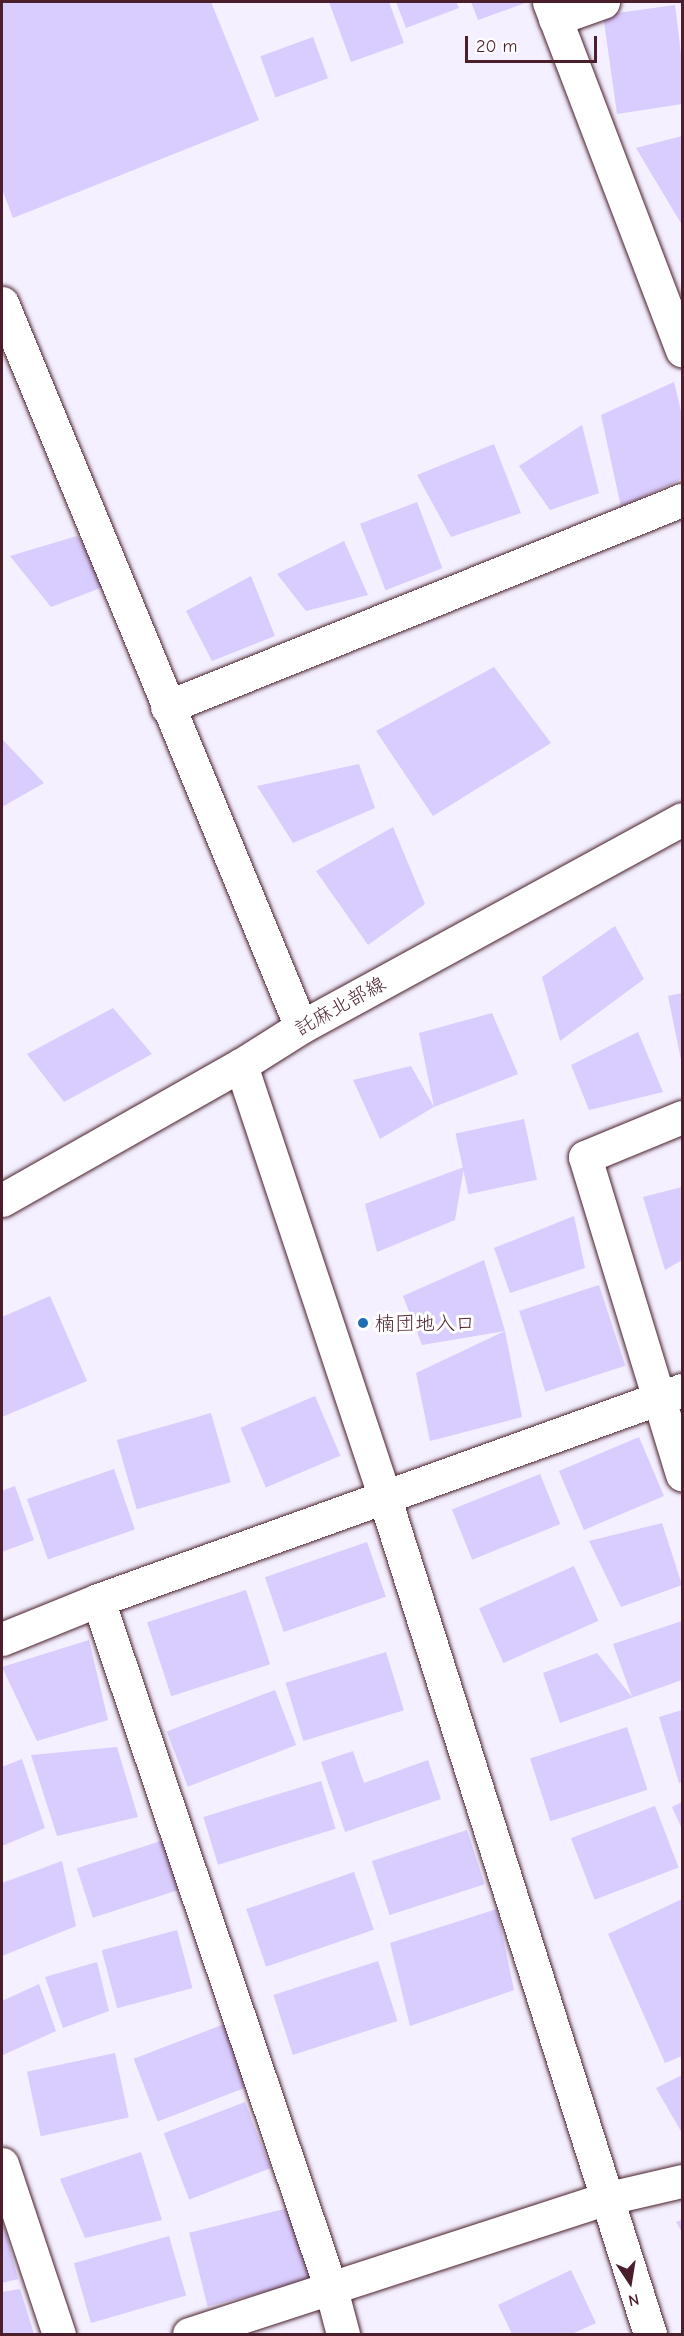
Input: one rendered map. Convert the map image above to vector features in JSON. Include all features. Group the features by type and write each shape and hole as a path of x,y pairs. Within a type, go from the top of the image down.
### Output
{"street":[{"path":"603,2 552,10 682,350"},
{"path":"2,303 301,1027"},
{"path":"167,707 682,500"},
{"name":"託麻北部線","path":"3,1196 242,1065 301,1027 682,819"},
{"path":"242,1065 384,1496 604,2199 650,2334"},
{"path":"682,1117 585,1157 670,1394 682,1475"},
{"path":"2,1639 98,1600 670,1394"},
{"path":"98,1600 331,2289 342,2334"},
{"path":"2,2164 59,2334"},
{"path":"189,2334 604,2199 682,2181"}],"building":[{"path":"2,2 211,2 259,120 13,218 2,189"},
{"path":"329,2 389,2 404,43 351,62"},
{"path":"396,2 456,2 459,8 406,28"},
{"path":"471,2 528,2 478,20"},
{"path":"675,5 682,62 682,104 617,114 603,15"},
{"path":"313,37 328,78 275,97 260,56"},
{"path":"682,136 682,225 636,148"},
{"path":"674,382 682,415 682,479 621,507 601,415"},
{"path":"582,425 599,493 550,510 519,466"},
{"path":"494,444 521,513 451,537 417,475"},
{"path":"417,502 442,568 385,590 360,524"},
{"path":"77,536 116,582 51,607 10,556"},
{"path":"344,541 368,595 306,611 277,574"},
{"path":"251,576 275,636 212,661 186,611"},
{"path":"494,667 551,743 433,816 376,731"},
{"path":"2,739 44,783 2,807"},
{"path":"359,764 375,808 293,843 257,786"},
{"path":"393,827 425,904 368,945 316,871"},
{"path":"615,926 644,979 560,1041 542,977"},
{"path":"682,993 682,1060 681,1060 668,996"},
{"path":"113,1008 152,1054 64,1102 27,1054"},
{"path":"492,1013 518,1074 434,1107 419,1033"},
{"path":"638,1032 663,1092 589,1110 571,1065"},
{"path":"411,1066 434,1107 380,1139 353,1080"},
{"path":"524,1119 537,1180 468,1194 456,1134"},
{"path":"464,1167 455,1220 377,1252 365,1204"},
{"path":"682,1187 682,1260 665,1270 643,1197"},
{"path":"574,1216 585,1268 510,1293 494,1248"},
{"path":"484,1260 505,1331 422,1345 403,1296"},
{"path":"599,1285 625,1366 545,1392 519,1311"},
{"path":"50,1296 87,1381 2,1417 2,1317"},
{"path":"505,1331 522,1417 430,1441 416,1373"},
{"path":"315,1396 340,1456 266,1487 240,1428"},
{"path":"211,1413 231,1482 137,1509 117,1440"},
{"path":"639,1437 664,1496 584,1530 559,1471"},
{"path":"114,1469 135,1530 48,1559 27,1499"},
{"path":"540,1474 560,1524 472,1560 452,1510"},
{"path":"15,1486 34,1540 2,1552 2,1491"},
{"path":"662,1523 682,1585 621,1607 589,1541"},
{"path":"367,1542 386,1597 284,1632 265,1577"},
{"path":"574,1566 598,1621 503,1663 479,1608"},
{"path":"246,1590 270,1664 171,1696 147,1622"},
{"path":"682,1621 682,1680 560,1723 543,1673 597,1653 632,1697 613,1644"},
{"path":"89,1640 108,1720 37,1741 2,1667"},
{"path":"386,1652 404,1710 303,1741 286,1683"},
{"path":"275,1690 296,1745 188,1787 167,1732"},
{"path":"682,1710 682,1782 679,1783 659,1717"},
{"path":"627,1727 647,1790 550,1821 530,1759"},
{"path":"117,1747 138,1817 57,1836 31,1755"},
{"path":"353,1751 364,1783 428,1760 441,1799 345,1832 321,1762"},
{"path":"22,1759 45,1828 2,1846 2,1767"},
{"path":"321,1781 336,1829 218,1865 203,1817"},
{"path":"682,1802 682,1829 672,1807"},
{"path":"655,1806 679,1868 595,1900 571,1838"},
{"path":"467,1830 485,1884 390,1915 372,1861"},
{"path":"170,1838 186,1887 93,1918 77,1868"},
{"path":"62,1861 76,1926 2,1956 2,1883"},
{"path":"354,1872 374,1930 266,1967 246,1909"},
{"path":"682,1899 682,2056 665,2063 608,1934"},
{"path":"497,1909 514,1990 410,2026 390,1943"},
{"path":"177,1930 193,1988 117,2008 102,1950"},
{"path":"378,1961 397,2021 293,2055 273,1995"},
{"path":"97,1962 109,2011 63,2028 45,1977"},
{"path":"39,1984 56,2031 3,2055 2,2001"},
{"path":"227,2023 251,2086 158,2121 134,2059"},
{"path":"115,2053 129,2118 41,2136 27,2072"},
{"path":"682,2075 682,2133 656,2088"},
{"path":"245,2102 270,2168 189,2199 164,2133"},
{"path":"141,2152 162,2220 85,2238 60,2179"},
{"path":"292,2207 310,2281 208,2306 189,2233"},
{"path":"2,2218 18,2279 2,2283"},
{"path":"682,2220 682,2232 676,2222"},
{"path":"169,2236 186,2296 91,2323 74,2263"},
{"path":"571,2270 596,2323 572,2334 512,2334 498,2305"},
{"path":"20,2289 34,2334 2,2334 2,2292"}],"place":[{"name":"楠団地入口","path":"363,1323"}]}
